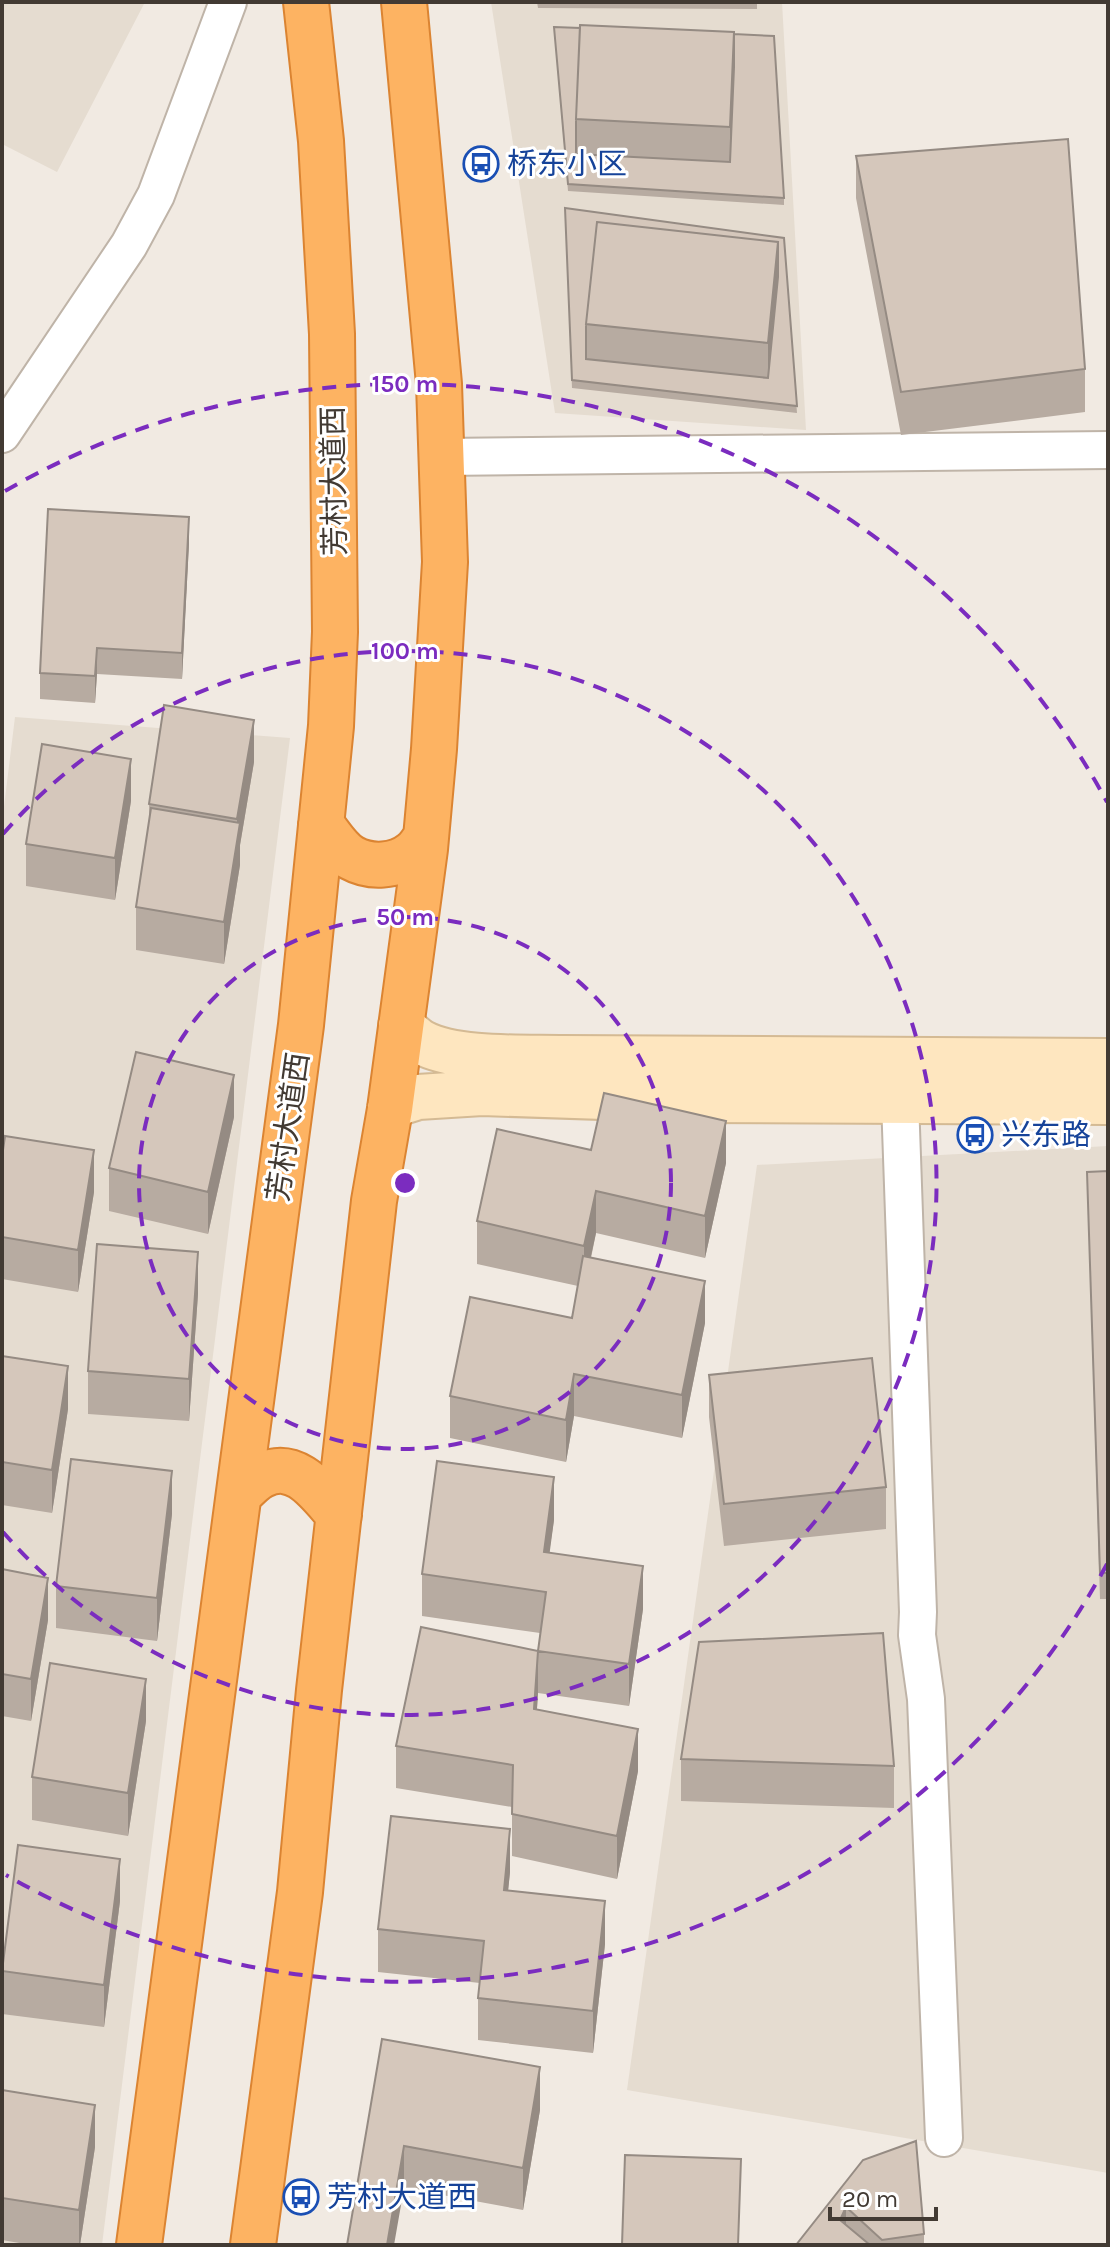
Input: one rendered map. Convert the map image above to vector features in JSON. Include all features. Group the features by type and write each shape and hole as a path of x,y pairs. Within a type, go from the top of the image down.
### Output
{"highway":[{"name":"芳村大道西","path":"139,2245 301,1025 331,726 335,632 333,350 321,141 306,2"},
{"path":"253,2245 300,1892 374,1201 390,1109 434,749 445,562 439,384 404,2"},
{"path":"321,824 350,857 375,865 395,862 412,854 425,838"},
{"path":"239,1495 262,1475 277,1470 292,1471 307,1481 339,1515"}],"street":[{"path":"2,434 129,245 156,195 228,2"},
{"path":"441,457 1108,450"},
{"path":"401,1026 421,1042 446,1051 485,1056 1108,1061"},
{"path":"390,1109 418,1097 482,1093 693,1100 1108,1102"},
{"path":"900,1100 917,1635 926,1699 944,2138"}],"shaded area":[{"path":"2,2 145,2 57,172 2,144"},
{"path":"491,2 782,2 806,430 555,413"},
{"path":"15,717 290,738 102,2245 2,2245 2,823"},
{"path":"1108,1146 1108,2173 627,2090 757,1165"}],"building":[{"path":"580,25 734,32 730,127 576,119"},
{"path":"554,27 580,28 576,154 730,162 734,34 774,36 784,198 568,184"},
{"path":"1068,139 1085,369 901,392 856,156"},
{"path":"565,208 784,238 797,406 572,380","holes":["597,222 778,242 778,277 768,378 586,359 586,324"]},
{"path":"597,222 778,242 768,343 586,324"},
{"path":"48,509 189,517 182,653 97,648 95,676 40,673"},
{"path":"164,705 254,720 237,819 149,804"},
{"path":"42,744 131,759 115,858 26,844"},
{"path":"151,808 240,823 224,922 136,907"},
{"path":"136,1052 234,1075 208,1192 109,1168"},
{"path":"604,1093 726,1121 705,1216 596,1191 584,1246 477,1221 497,1129 591,1150"},
{"path":"5,1136 94,1150 78,1250 2,1237"},
{"path":"1108,1171 1108,1573 1100,1573 1087,1172"},
{"path":"97,1244 198,1252 189,1379 88,1371"},
{"path":"583,1256 705,1281 682,1395 574,1374 566,1420 450,1396 470,1297 572,1318"},
{"path":"2,1356 68,1366 52,1470 2,1462"},
{"path":"872,1358 886,1487 724,1504 709,1375"},
{"path":"71,1459 172,1471 157,1598 56,1586"},
{"path":"437,1461 554,1477 544,1552 643,1566 629,1664 538,1651 546,1592 422,1574"},
{"path":"2,1569 48,1578 31,1679 2,1674"},
{"path":"421,1627 538,1651 534,1709 638,1729 617,1836 512,1814 513,1765 396,1746"},
{"path":"883,1633 894,1766 681,1759 699,1642"},
{"path":"50,1663 146,1679 128,1793 32,1777"},
{"path":"391,1816 510,1829 504,1890 605,1901 593,2011 478,1998 484,1941 378,1929"},
{"path":"18,1845 120,1859 104,1985 2,1971"},
{"path":"382,2039 540,2067 523,2168 404,2146 387,2245 347,2245"},
{"path":"2,2090 95,2105 79,2210 2,2198"},
{"path":"916,2141 924,2234 882,2240 846,2207 840,2220 870,2245 796,2245 863,2160"},
{"path":"625,2155 741,2159 738,2245 622,2245"}],"place":[{"name":"桥东小区","path":"481,164"},
{"name":"兴东路","path":"975,1135"},
{"name":"芳村大道西","path":"301,2197"}]}
